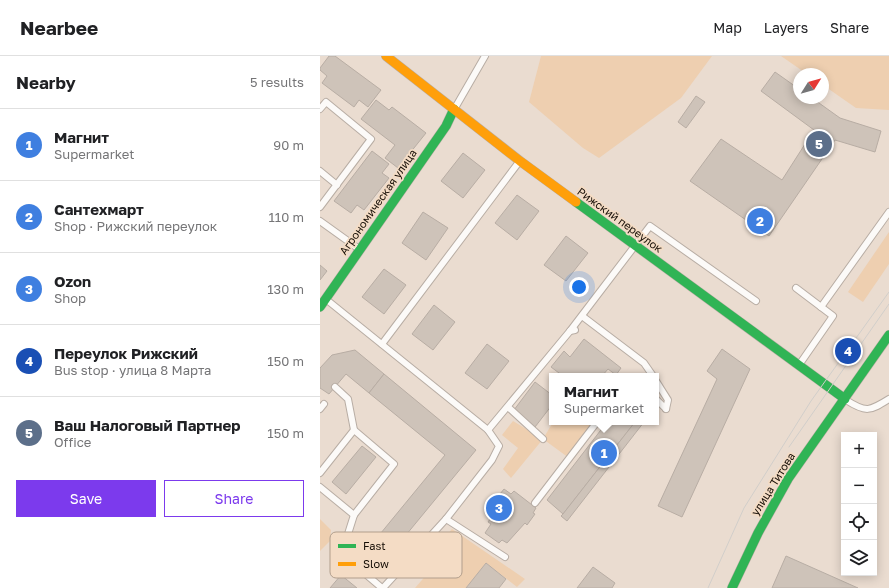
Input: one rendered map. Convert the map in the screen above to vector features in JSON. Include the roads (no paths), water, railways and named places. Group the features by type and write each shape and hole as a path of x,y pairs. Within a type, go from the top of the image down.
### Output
{"street":[{"name":"Рижский переулок","path":"386,56 520,161 845,399"},
{"name":"Агрономическая улица","path":"320,306 446,126 454,109"},
{"name":"улица Титова","path":"732,588 752,544 775,500 889,334"}],"lane":[{"path":"454,109 485,56"},
{"path":"320,109 326,102 371,139 320,207"},
{"path":"382,344 520,161"},
{"path":"320,171 337,185"},
{"path":"821,307 889,212"},
{"path":"320,221 359,250"},
{"path":"488,430 572,331 650,226 756,301"},
{"path":"796,288 833,316 798,366"},
{"path":"326,298 488,430 499,446 492,460 446,519 434,532"},
{"path":"582,316 644,363 651,373"},
{"path":"659,386 668,400 666,409 659,402"},
{"path":"335,387 348,399 354,430 394,464 354,515 349,532"},
{"path":"845,399 859,409 872,410 889,399"},
{"path":"508,407 543,439"},
{"path":"535,503 595,425"},
{"path":"320,473 354,430"},
{"path":"320,486 354,515"},
{"path":"446,519 505,557"},
{"path":"370,578 382,588 391,578"}],"tram line":[{"path":"708,588 744,508 811,401 889,292"},
{"path":"789,447 889,304"}],"place":[{"name":"Ваш Налоговый Партнер","path":"819,144"},
{"name":"Сантехмарт","path":"760,221"},
{"name":"Переулок Рижский","path":"848,351"},
{"name":"Магнит","path":"604,453"},
{"name":"Ozon","path":"499,508"}]}
